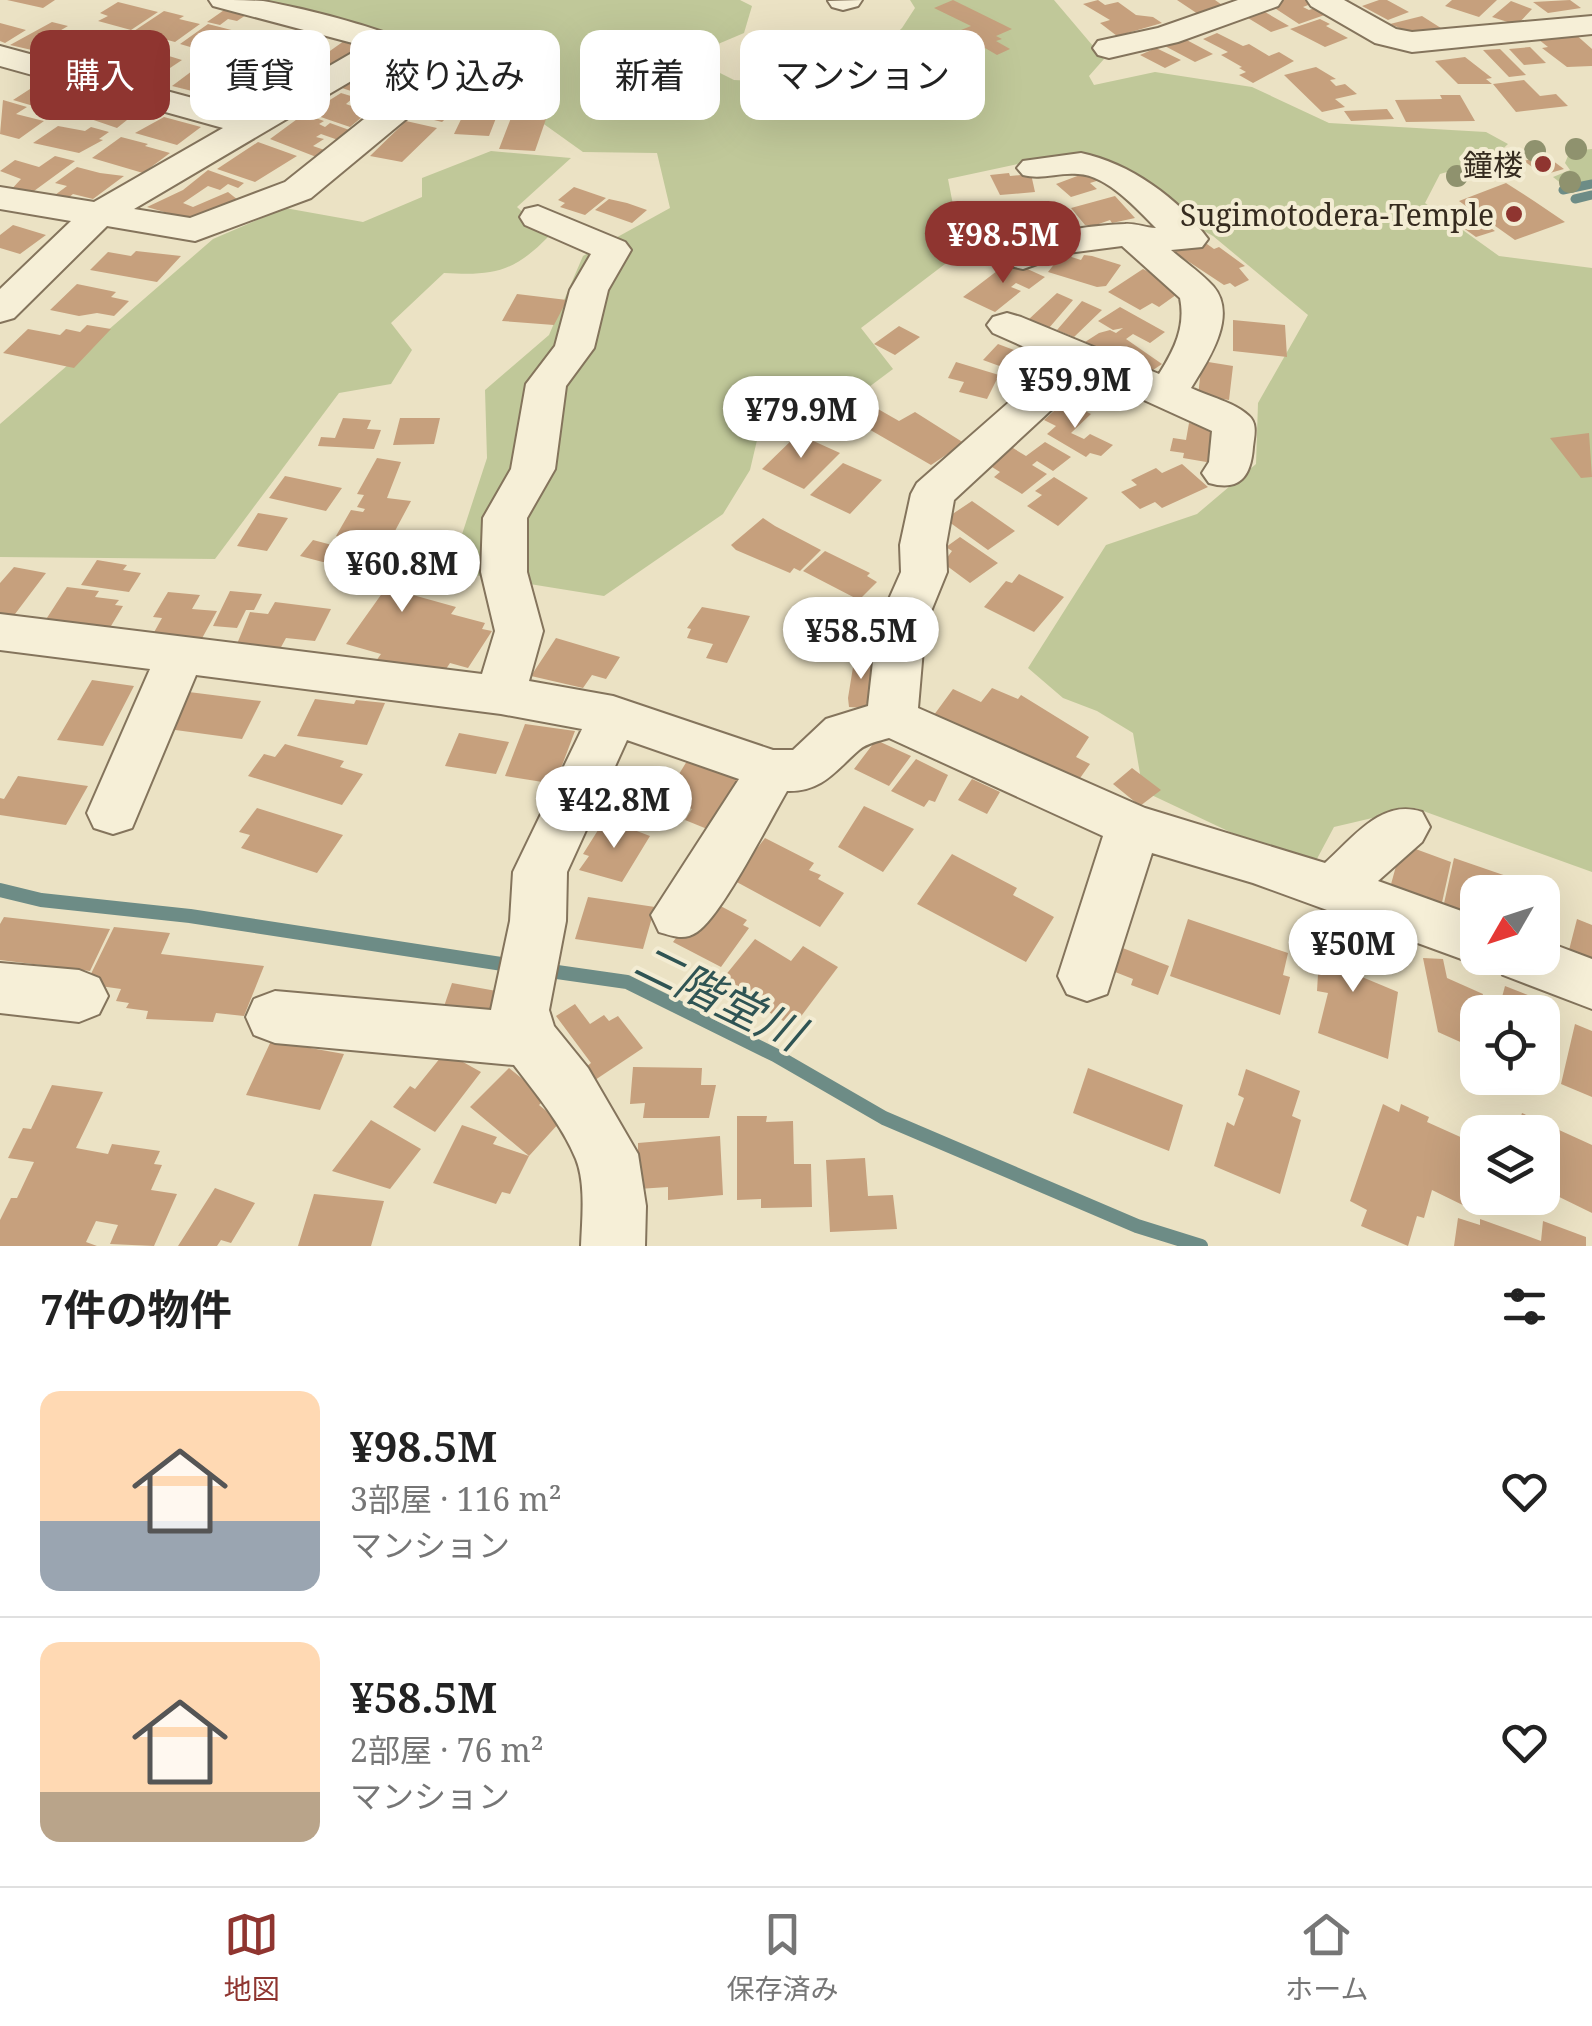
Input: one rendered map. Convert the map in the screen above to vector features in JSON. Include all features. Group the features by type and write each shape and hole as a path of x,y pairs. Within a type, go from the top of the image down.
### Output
{"street":[{"path":"224,0 350,33"},
{"path":"1110,48 1167,34 1267,0"},
{"path":"1322,0 1386,36 1412,42 1592,26"},
{"path":"0,56 252,125"},
{"path":"0,310 98,215 350,68"},
{"path":"0,198 195,230 230,213 298,190 383,120"},
{"path":"1034,168 1080,163 1106,172 1189,239 1136,239"},
{"path":"501,694 519,632 504,572 505,518 533,469 546,384 574,348 590,290 612,250 538,217"},
{"path":"1023,258 1061,243 1130,234 1199,294 1204,309 1202,333 1167,393"},
{"path":"1006,325 1234,424 1230,468 1224,474"},
{"path":"892,718 901,626 924,572 922,544 933,494 1082,359"},
{"path":"0,632 501,694 613,715 772,770 802,771 825,755 844,733 892,718 1133,826 1259,862 1460,934"},
{"path":"113,813 180,654"},
{"path":"613,715 540,872 538,922 520,1010 530,1040 567,1088 607,1154 614,1206 614,1246"},
{"path":"679,915 714,867 772,770"},
{"path":"1087,976 1133,826"},
{"path":"1332,888 1404,826"},
{"path":"1560,972 1592,984"},
{"path":"0,988 79,996"},
{"path":"275,1017 530,1040"}],"green space":[{"path":"257,0 740,0 752,6 745,30 720,43 720,30 580,30 580,120 720,120 720,73 740,80 740,120 985,120 985,30 900,30 915,8 910,0 1054,0 1104,59 1089,76 1094,85 1155,72 1252,87 1329,123 1486,132 1508,144 1492,159 1440,174 1425,203 1499,256 1592,268 1592,872 1415,808 1334,827 1311,870 1143,791 1133,733 1097,711 1063,698 1028,668 1106,545 1197,514 1256,464 1258,403 1308,315 1213,236 1064,154 948,179 962,251 861,328 893,369 865,390 766,402 750,470 723,514 604,596 450,571 487,458 485,390 549,335 583,256 670,208 657,153 583,152 538,120 560,120 560,30 375,30"},
{"path":"1592,149 1592,183 1567,188 1553,177 1570,170 1565,163 1570,151"},
{"path":"491,151 571,158 517,207 549,236 525,257 502,269 477,274 444,273 391,323 412,350 391,384 339,393 215,559 0,557 0,424 213,239 285,208 363,222 422,197 422,178"}],"building":[{"path":"7,0 55,0 43,8"},
{"path":"953,0 1012,29 996,36 1002,39 996,41 1010,49 997,55 985,48 985,30 961,30 971,26 934,8"},
{"path":"1098,0 1105,5 1118,2 1136,15 1153,17 1162,23 1117,36 1100,23 1110,20 1083,4"},
{"path":"1177,0 1215,0 1225,7 1198,14"},
{"path":"1283,0 1312,0 1316,2 1303,7 1309,10 1321,6 1333,12 1299,24 1270,5"},
{"path":"1379,0 1409,12 1388,20 1362,6"},
{"path":"1452,0 1497,0 1479,17 1445,6"},
{"path":"1570,0 1581,8 1548,13 1533,2"},
{"path":"1511,1 1532,9 1517,25 1492,17"},
{"path":"118,2 158,12 131,30 98,21 108,16 100,13"},
{"path":"227,8 249,13 220,25 207,22"},
{"path":"164,11 200,24 175,42 170,41 170,30 136,30"},
{"path":"1265,12 1289,26 1271,32 1248,18"},
{"path":"1422,16 1444,30 1419,36 1390,24"},
{"path":"1320,19 1348,38 1325,47 1290,29"},
{"path":"52,22 68,26 61,30 37,30"},
{"path":"0,23 26,30 5,43 0,41"},
{"path":"208,24 231,30 200,30"},
{"path":"1217,33 1269,56 1279,52 1294,61 1253,83 1239,75 1246,72 1239,68 1242,67 1221,55 1228,52 1203,39"},
{"path":"1574,33 1592,49 1592,66 1567,67 1542,48 1548,47 1538,39"},
{"path":"30,34 30,50 10,45"},
{"path":"1181,37 1213,54 1195,62 1163,45"},
{"path":"344,41 350,43 350,56 334,65 330,64 330,51"},
{"path":"1530,47 1546,63 1524,65 1509,49"},
{"path":"1156,48 1181,60 1165,68 1140,55"},
{"path":"1500,49 1526,75 1509,77 1483,50"},
{"path":"170,56 182,60 170,68"},
{"path":"1465,57 1492,78 1486,79 1492,84 1458,84 1435,61"},
{"path":"1316,67 1336,79 1330,80 1336,86 1345,84 1357,94 1335,99 1345,107 1322,112 1284,75"},
{"path":"190,72 190,90 172,86"},
{"path":"1524,80 1540,96 1556,94 1568,106 1516,112 1493,84"},
{"path":"30,89 30,105 13,100"},
{"path":"341,93 350,96 346,104 350,105 350,120 358,120 350,127 330,120 330,100"},
{"path":"1440,95 1460,95 1475,121 1406,122 1395,100 1442,99"},
{"path":"3,100 27,107 16,114 44,121 19,139 0,134"},
{"path":"1387,109 1394,119 1351,121 1344,111"},
{"path":"170,119 201,127 177,145 135,133 159,120"},
{"path":"94,120 127,120 117,128"},
{"path":"296,120 321,120 324,121 319,124 325,127 330,123 352,131 341,141 321,134 316,137 324,139 313,146 333,153 324,160 270,139"},
{"path":"461,120 495,120 489,136 454,134"},
{"path":"510,120 546,120 535,151 499,149"},
{"path":"406,121 437,128 402,162 370,156"},
{"path":"58,126 109,132 99,139 103,140 79,153 33,143"},
{"path":"121,137 170,153 143,173 92,158"},
{"path":"258,142 297,156 255,182 217,169"},
{"name":"鐘楼","path":"1545,155 1564,169 1543,175 1524,161"},
{"path":"55,156 75,161 34,191 25,195 9,192 21,179 0,171 15,160 39,167"},
{"path":"77,167 124,176 93,199 55,195 67,186 55,183"},
{"path":"208,170 244,183 238,188 228,184 220,190 208,186 183,203 193,207 228,192 238,200 192,220 147,207 183,190"},
{"path":"1077,173 1103,179 1090,183 1097,189 1071,197 1056,184 1080,175"},
{"path":"1031,174 1035,192 1000,195 990,175"},
{"path":"1506,183 1565,222 1515,240 1491,223 1485,224 1495,231 1476,237 1452,220 1471,213 1481,217 1459,201"},
{"path":"574,187 606,198 585,215 560,207 565,203 558,200"},
{"path":"1115,196 1135,218 1085,225 1071,208"},
{"path":"609,199 647,210 632,223 595,210"},
{"path":"1030,216 1054,235 1008,251 981,233"},
{"path":"13,225 46,235 20,254 0,248 0,235"},
{"path":"1207,244 1214,249 1219,247 1245,266 1239,268 1249,280 1235,287 1230,283 1224,285 1171,250"},
{"path":"136,251 181,256 157,282 90,270 108,252 131,256"},
{"path":"1062,254 1081,260 1084,255 1092,256 1121,265 1106,286 1097,287 1048,272"},
{"path":"1010,261 1045,277 1029,289 1016,283 1011,287 1021,291 995,312 963,297"},
{"path":"1143,269 1180,292 1159,307 1152,303 1140,310 1108,292"},
{"path":"77,284 116,292 111,297 129,301 114,316 79,316 50,310"},
{"path":"1057,293 1073,300 1049,328 1028,320"},
{"path":"517,294 567,300 554,325 502,321"},
{"path":"1082,301 1102,310 1074,337 1057,330"},
{"path":"1120,307 1165,332 1150,343 1133,334 1126,339 1162,364 1147,374 1085,342 1099,333 1116,333 1123,328 1113,330 1098,321"},
{"path":"1233,320 1285,325 1287,357 1233,351"},
{"path":"87,325 111,329 74,368 3,353 28,329 60,335 66,329 80,332"},
{"path":"899,326 920,337 895,355 874,344"},
{"path":"998,344 1046,362 1032,378 983,360"},
{"path":"1202,361 1233,366 1229,400 1198,395"},
{"path":"956,362 999,375 987,399 959,392 964,382 948,378"},
{"path":"1065,401 1091,414 1071,433 1084,439 1090,434 1113,445 1101,456 1090,453 1086,457 1047,434 1056,426 1044,420"},
{"path":"878,409 899,421 915,412 964,443 931,465 860,424"},
{"path":"343,418 371,420 367,429 381,430 374,449 318,446 321,437 335,438"},
{"path":"400,418 440,418 434,444 393,445"},
{"path":"1189,423 1220,428 1218,464 1183,458 1184,453 1170,451 1173,438 1186,440"},
{"path":"1589,433 1592,477 1581,478 1550,438"},
{"path":"798,434 840,453 804,489 762,469"},
{"path":"1045,442 1071,457 1053,471 1037,461 1032,465 1047,474 1022,494 994,477 1000,472 984,462 1008,445 1026,456"},
{"path":"377,458 401,462 387,498 411,501 388,544 336,536 351,510 365,509 357,507 364,495 357,494"},
{"path":"843,463 882,480 850,514 810,495"},
{"path":"1182,464 1208,487 1162,508 1155,502 1140,509 1121,492 1137,485 1131,480 1156,468 1162,473"},
{"path":"285,476 342,488 326,511 269,498"},
{"path":"1054,477 1088,498 1058,526 1027,506 1042,495 1035,491"},
{"path":"972,501 1015,531 988,550 945,519"},
{"path":"258,513 288,518 267,551 237,546"},
{"path":"763,518 821,550 800,571 794,568 790,573 731,545"},
{"path":"960,537 998,563 970,583 943,563 952,551 946,547"},
{"path":"313,540 351,550 355,544 391,554 380,569 405,576 395,590 456,607 451,614 485,623 482,629 492,631 468,668 450,663 444,672 417,664 414,670 376,661 381,654 346,644 383,592 328,579 338,566 300,556"},
{"path":"825,551 870,573 867,576 877,582 859,600 803,571"},
{"path":"97,560 127,565 123,570 141,573 129,592 81,585"},
{"path":"14,567 46,573 12,618 0,616 0,583"},
{"path":"1019,574 1064,597 1034,632 984,607 1006,581 1012,583"},
{"path":"67,587 99,591 95,597 119,600 115,605 123,606 108,631 43,624"},
{"path":"230,591 262,594 254,610 246,610 237,628 213,626"},
{"path":"168,592 200,595 192,609 217,611 200,642 152,636 162,618 153,617"},
{"path":"275,602 331,609 315,641 286,638 280,649 237,644 250,612 268,614"},
{"path":"702,607 750,616 727,663 706,658 713,644 687,638 691,629 687,628"},
{"path":"556,638 620,657 606,679 592,675 583,688 531,676"},
{"path":"860,655 873,656 871,674 877,675 865,708 849,707 848,698 854,661 859,662"},
{"path":"92,680 134,686 103,746 57,740"},
{"path":"992,688 1018,699 1021,695 1089,737 1076,757 1090,764 1073,788 931,719 953,689 981,702"},
{"path":"181,691 261,701 242,739 168,729"},
{"path":"315,699 385,703 367,745 297,736"},
{"path":"525,724 575,731 555,784 505,776"},
{"path":"459,733 509,742 496,774 445,766"},
{"path":"876,740 911,756 889,786 854,769"},
{"path":"285,744 344,761 340,767 363,774 342,805 248,776 264,754 275,757"},
{"path":"916,759 948,775 935,802 929,800 924,807 891,791"},
{"path":"687,761 751,778 717,833 685,820 692,809 671,801 683,782 676,779"},
{"path":"1132,768 1161,790 1140,806 1113,784"},
{"path":"18,776 88,786 66,825 0,815 0,798 4,799"},
{"path":"972,779 1000,792 987,814 958,800"},
{"path":"864,806 914,829 883,872 838,847"},
{"path":"257,808 343,835 317,873 241,848 250,835 239,832"},
{"path":"605,819 650,836 622,882 579,870 589,856 583,854"},
{"path":"765,838 814,863 809,870 821,875 818,879 844,893 820,927 733,880"},
{"path":"1402,844 1451,862 1441,907 1390,888"},
{"path":"952,854 1017,888 1013,895 1054,917 1026,962 917,904"},
{"path":"1454,858 1503,875 1460,875 1460,914 1443,908"},
{"path":"588,897 655,907 643,949 575,939"},
{"path":"711,901 747,920 743,925 749,928 721,967 673,942 702,903"},
{"path":"4,917 110,929 90,971 0,960 0,924"},
{"path":"1188,919 1288,953 1283,975 1290,977 1280,1015 1170,976"},
{"path":"1577,919 1592,925 1592,964 1568,954"},
{"path":"1321,925 1362,934 1362,977 1398,992 1388,1059 1318,1033 1328,993 1317,991"},
{"path":"114,927 170,933 161,954 264,966 244,1016 216,1013 213,1022 146,1019 148,1011 126,1008 129,1003 116,1001 121,989 86,984"},
{"path":"755,939 791,961 803,946 838,967 793,1027 720,982"},
{"path":"1120,947 1169,966 1158,995 1131,985 1133,979 1110,970"},
{"path":"1423,958 1443,959 1447,978 1483,994 1460,995 1460,1042 1438,1032"},
{"path":"452,983 502,992 490,1026 440,1018"},
{"path":"1505,986 1528,995 1503,995"},
{"path":"575,1004 590,1024 604,1015 609,1021 618,1016 643,1048 595,1080 586,1067 591,1063 556,1016"},
{"path":"1575,1024 1592,1031 1592,1097 1561,1084"},
{"path":"271,1041 344,1054 320,1110 246,1095"},
{"path":"445,1052 481,1072 435,1132 393,1107 410,1086 415,1089"},
{"path":"633,1067 702,1068 701,1085 716,1085 709,1118 643,1118 645,1103 630,1104"},
{"path":"509,1068 546,1098 539,1105 560,1122 529,1156 470,1107"},
{"path":"1088,1068 1183,1105 1169,1151 1073,1113"},
{"path":"1246,1069 1300,1091 1292,1116 1301,1120 1280,1194 1214,1166 1227,1122 1234,1126 1244,1098 1238,1095"},
{"path":"52,1085 103,1092 76,1148 108,1154 112,1144 160,1151 154,1164 162,1165 151,1190 177,1194 154,1246 110,1244 118,1225 96,1221 86,1242 97,1246 0,1246 0,1220 11,1198 17,1198 34,1162 8,1158 23,1128 31,1129"},
{"path":"1383,1104 1399,1112 1401,1104 1429,1117 1427,1122 1460,1137 1460,1204 1432,1190 1424,1218 1417,1216 1408,1246 1361,1226 1367,1210 1350,1201"},
{"path":"737,1116 767,1116 766,1122 793,1121 794,1164 811,1164 812,1207 761,1208 761,1199 737,1200"},
{"path":"371,1120 421,1149 390,1189 332,1171"},
{"path":"462,1125 497,1137 493,1144 529,1156 510,1194 502,1192 496,1204 433,1183"},
{"path":"1560,1130 1592,1145 1592,1213 1560,1197"},
{"path":"720,1136 723,1195 668,1200 668,1187 638,1189 638,1143"},
{"path":"865,1158 868,1196 893,1195 897,1229 830,1232 826,1160"},
{"path":"215,1188 255,1203 231,1243 221,1240 217,1246 178,1246"},
{"path":"314,1194 384,1201 371,1246 298,1246"},
{"path":"1458,1218 1480,1225 1480,1219 1541,1241 1543,1221 1586,1237 1586,1246 1454,1246"}],"waterway":[{"path":"1563,190 1592,184"},
{"path":"1575,199 1592,195"},
{"name":"二階堂川","path":"0,890 41,900 190,916 515,966"},
{"name":"二階堂川","path":"543,970 627,982 775,1055 884,1118 1137,1226 1201,1246"}],"place":[{"name":"鐘楼","path":"1543,164"},
{"name":"Sugimotodera-Temple","path":"1514,214"}]}
